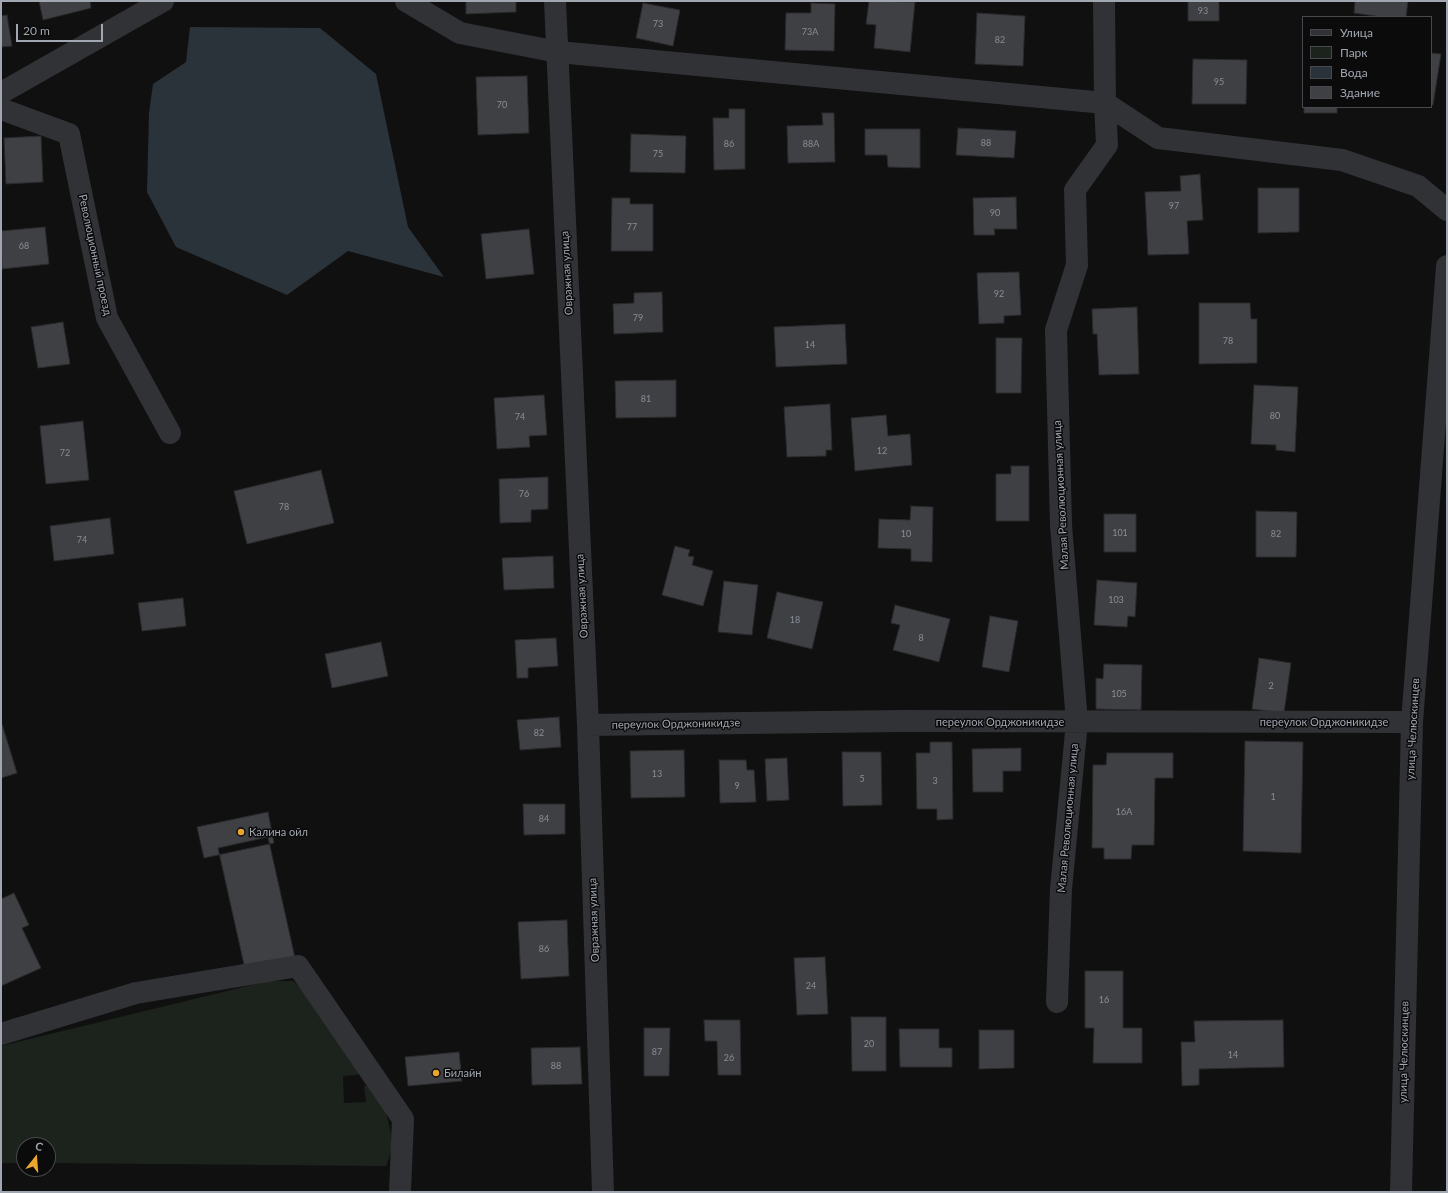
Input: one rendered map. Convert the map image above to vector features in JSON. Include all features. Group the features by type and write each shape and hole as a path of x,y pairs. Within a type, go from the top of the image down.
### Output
{"street":[{"path":"1,93 163,1"},
{"path":"406,1 460,33 558,52 1105,103 1158,138 1342,160 1418,186 1447,210"},
{"name":"Овражная улица","path":"555,1 588,725 603,1192"},
{"name":"Малая Революционная улица","path":"1057,1002 1061,888 1077,722 1061,524 1056,330 1077,265 1075,190 1107,146 1104,1"},
{"name":"Революционный проезд","path":"1,109 69,134 107,318 170,433"},
{"name":"улица Челюскинцев","path":"1401,1192 1412,722 1447,266"},
{"name":"переулок Орджоникидзе","path":"588,725 901,721 1412,722"},
{"path":"1,1034 136,993 298,966 403,1119 400,1192"}],"green space":[{"path":"268,981 293,981 308,995 365,1074 343,1076 344,1103 366,1102 364,1086 373,1085 385,1108 391,1133 391,1152 386,1166 56,1163 56,1137 16,1137 16,1163 1,1163 1,1046"}],"water":[{"path":"190,27 320,28 376,74 408,227 444,277 348,251 287,295 176,247 147,192 149,113 153,84 186,62"}],"building":[{"path":"39,1 90,1 91,8 43,20"},
{"path":"466,1 516,1 516,12 466,14"},
{"path":"869,1 915,2 910,52 874,48 876,25 866,24"},
{"path":"1188,1 1219,1 1219,21 1188,21"},
{"path":"1355,1 1408,1 1406,16 1375,16 1354,13"},
{"path":"643,3 680,10 673,46 636,38"},
{"path":"811,3 835,4 834,51 785,50 786,13 811,13"},
{"path":"977,13 1025,16 1023,66 975,64"},
{"path":"7,15 12,46 1,47 1,16"},
{"path":"1432,53 1441,54 1432,105"},
{"path":"1193,59 1247,60 1246,104 1192,104"},
{"path":"527,76 529,133 478,135 476,77"},
{"path":"1304,108 1337,108 1337,113 1304,113"},
{"path":"729,109 745,109 745,169 714,170 713,118 729,118"},
{"path":"822,113 834,113 835,162 788,163 787,126 823,125"},
{"path":"958,128 1016,131 1014,158 956,155"},
{"path":"865,129 920,129 920,168 888,167 887,155 865,155"},
{"path":"631,134 686,136 685,173 630,172"},
{"path":"41,136 43,182 6,184 4,138"},
{"path":"1200,174 1203,220 1187,221 1189,254 1148,255 1145,192 1181,191 1180,176"},
{"path":"1258,188 1299,188 1299,232 1258,233"},
{"path":"1016,197 1017,229 994,229 995,235 974,235 973,198"},
{"path":"612,198 630,198 630,204 653,204 653,251 611,251"},
{"path":"45,227 49,264 2,269 1,231"},
{"path":"529,229 534,274 486,279 481,234"},
{"path":"1019,272 1021,315 1004,316 1004,323 979,324 977,273"},
{"path":"662,292 663,332 614,334 613,304 634,303 634,293"},
{"path":"1199,303 1250,303 1251,319 1257,319 1257,363 1199,364"},
{"path":"1137,307 1139,374 1099,375 1097,334 1093,334 1092,309"},
{"path":"63,322 70,364 38,368 31,327"},
{"path":"845,324 847,364 776,367 774,327"},
{"path":"996,338 1022,338 1021,393 996,393"},
{"path":"676,380 676,417 616,418 615,381"},
{"path":"1254,385 1298,387 1295,452 1276,450 1276,445 1251,444"},
{"path":"544,395 547,435 529,436 530,447 497,449 494,398"},
{"path":"830,404 832,450 826,450 826,456 787,457 784,407"},
{"path":"886,415 888,436 910,434 912,465 855,471 851,418"},
{"path":"83,421 89,480 46,484 40,426"},
{"path":"1011,466 1029,466 1029,521 996,521 996,474 1011,474"},
{"path":"321,470 334,523 247,544 234,491"},
{"path":"548,477 548,509 531,510 531,522 500,523 499,479"},
{"path":"911,506 933,507 932,562 911,561 911,549 878,548 879,519 910,520"},
{"path":"1256,511 1297,512 1296,557 1256,557"},
{"path":"1104,514 1136,514 1136,552 1104,552"},
{"path":"110,518 114,554 54,561 50,526"},
{"path":"675,546 690,550 688,556 694,557 692,565 713,571 703,606 662,595"},
{"path":"553,556 554,588 504,590 502,558"},
{"path":"1097,580 1137,583 1135,617 1128,616 1127,627 1094,625"},
{"path":"724,581 758,585 752,635 718,632"},
{"path":"777,592 823,602 812,649 767,638"},
{"path":"183,598 186,626 142,631 138,603"},
{"path":"895,605 950,619 939,662 893,650 900,625 891,623"},
{"path":"990,616 1018,621 1009,672 982,667"},
{"path":"556,638 558,666 528,668 528,678 517,678 515,640"},
{"path":"381,642 388,676 332,688 325,654"},
{"path":"1259,658 1291,663 1284,713 1252,709"},
{"path":"1104,664 1142,665 1141,710 1096,709 1096,678 1103,679"},
{"path":"559,717 561,747 520,750 517,720"},
{"path":"1,724 17,773 1,778"},
{"path":"1245,741 1303,742 1301,853 1243,851"},
{"path":"930,742 952,742 953,819 937,820 937,809 917,809 916,753 930,753"},
{"path":"1021,748 1021,771 1003,771 1003,792 973,792 972,749"},
{"path":"684,750 685,797 631,798 630,751"},
{"path":"842,752 881,752 882,805 843,806"},
{"path":"1107,753 1173,753 1173,778 1155,778 1154,845 1132,845 1131,859 1104,859 1104,848 1092,848 1093,765 1106,765"},
{"path":"787,758 789,800 767,801 765,759"},
{"path":"719,760 746,760 747,770 754,770 756,802 720,803"},
{"path":"523,804 565,804 565,834 524,835"},
{"path":"268,812 274,843 204,858 197,827"},
{"path":"268,837 295,958 245,969 218,848"},
{"path":"14,893 29,925 22,928 41,968 1,986 1,899"},
{"path":"567,920 569,976 521,979 518,922"},
{"path":"825,957 828,1014 797,1015 794,958"},
{"path":"1085,971 1123,971 1123,1028 1142,1028 1142,1063 1093,1063 1094,1028 1085,1028"},
{"path":"851,1017 886,1017 886,1071 852,1071"},
{"path":"704,1020 740,1020 741,1075 718,1075 717,1041 705,1041"},
{"path":"1283,1020 1284,1067 1199,1069 1199,1085 1182,1086 1181,1042 1195,1042 1194,1021"},
{"path":"644,1028 670,1028 669,1076 644,1076"},
{"path":"899,1029 939,1029 939,1048 952,1048 952,1067 900,1067"},
{"path":"979,1030 1014,1030 1014,1068 979,1069"},
{"path":"580,1047 582,1084 532,1085 531,1048"},
{"path":"459,1052 462,1081 408,1086 405,1057"}],"place":[{"name":"Калина ойл","path":"241,832"},
{"name":"Билайн","path":"436,1073"}]}
